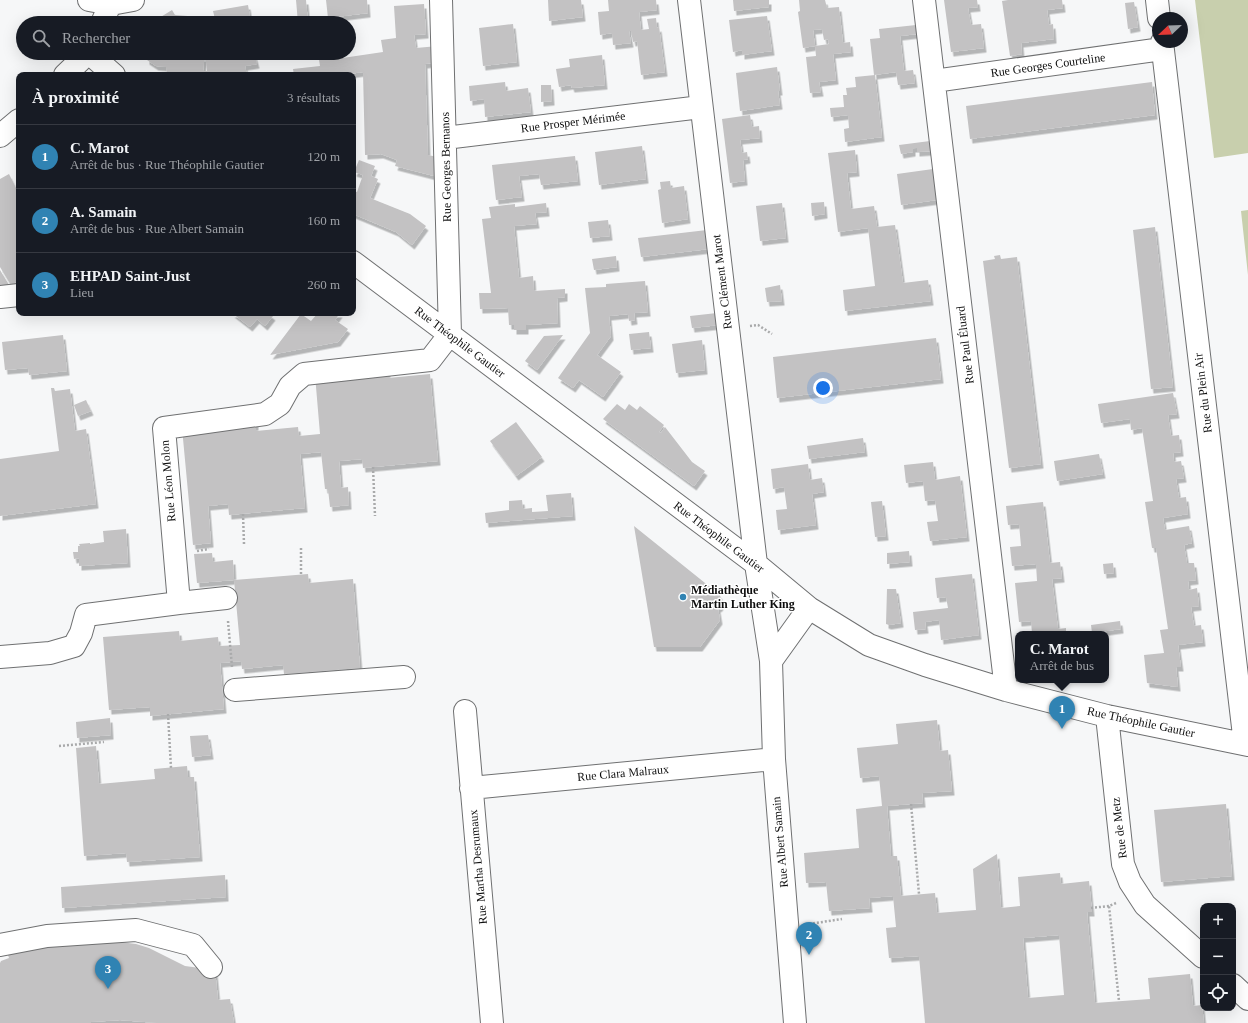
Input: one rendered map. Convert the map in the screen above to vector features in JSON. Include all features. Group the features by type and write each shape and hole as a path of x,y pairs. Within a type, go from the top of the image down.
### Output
{"street":[{"path":"89,0 108,9 133,0"},
{"name":"Rue Georges Bernanos","path":"441,0 450,334"},
{"name":"Rue Clément Marot","path":"689,0 756,564 771,661"},
{"name":"Rue Paul Éluard","path":"924,0 1006,690"},
{"path":"1157,0 1158,12"},
{"name":"Rue Georges Courteline","path":"934,81 1152,48"},
{"name":"Rue du Plein Air","path":"1162,48 1246,744"},
{"path":"69,72 82,60"},
{"path":"97,60 111,72"},
{"name":"Rue Prosper Mérimée","path":"445,138 701,107"},
{"path":"0,136 16,123"},
{"name":"Rue Théophile Gautier","path":"356,264 756,564 809,608 869,645 925,666 1006,690 1107,716 1246,744"},
{"path":"0,297 16,296"},
{"name":"Rue Léon Molon","path":"179,603 164,428 265,414 280,404 290,386 304,374 430,360 450,334"},
{"path":"0,657 50,653 74,646 81,633 86,615 226,598"},
{"path":"771,661 809,608"},
{"name":"Rue Albert Samain","path":"771,661 774,759 795,1023"},
{"path":"235,690 404,677"},
{"name":"Rue Martha Desrumaux","path":"465,711 492,1023"},
{"name":"Rue de Metz","path":"1107,716 1123,864 1130,882 1145,905 1200,954"},
{"name":"Rue Clara Malraux","path":"472,788 774,759"},
{"path":"0,945 47,936 136,930 194,945 211,968"},
{"path":"1236,988 1248,999"}],"path":[{"path":"373,467 375,516"},
{"path":"243,514 244,544"},
{"path":"301,548 301,574"},
{"path":"226,598 235,690"},
{"path":"168,714 171,768"},
{"path":"59,746 104,742"},
{"path":"911,804 919,894"},
{"path":"1091,908 1109,906 1136,891"},
{"path":"1109,906 1118,1001"},
{"path":"808,924 842,919"}],"green space":[{"path":"1195,0 1248,0 1248,153 1214,158"},
{"path":"1248,210 1248,275 1241,211"}],"building":[{"path":"296,0 306,0 307,16 297,16"},
{"path":"326,0 367,0 368,13 344,16 328,16"},
{"path":"548,0 581,0 583,17 549,21"},
{"path":"608,0 656,0 657,10 639,12 641,30 649,29 647,19 656,18 657,28 659,27 665,72 641,75 637,41 633,42 631,31 629,31 631,43 613,45 612,33 600,35 598,12 609,11"},
{"path":"733,0 769,0 769,7 734,11"},
{"path":"799,0 825,0 827,8 839,7 843,43 850,42 851,52 833,54 836,80 819,82 821,92 810,93 806,57 816,56 815,46 803,48 798,12 800,11","holes":["822,29 824,40 828,39 829,44 815,46 813,30"]},
{"path":"944,0 977,0 978,7 968,8 971,25 981,24 984,48 951,52"},
{"path":"1062,0 1063,8 1047,10 1049,25 1053,24 1054,39 1021,43 1022,54 1010,56 1002,1"},
{"path":"1134,2 1138,27 1128,29 1125,3"},
{"path":"424,4 426,34 414,35 416,48 438,46 438,62 425,64 428,155 442,158 442,178 395,166 397,160 381,154 365,155 363,72 294,72 293,69 320,66 319,60 356,60 356,56 383,52 381,40 396,38 394,6"},
{"path":"248,5 250,16 214,16 213,11"},
{"path":"172,10 175,15 188,16 162,16"},
{"path":"767,16 772,51 742,55 742,50 733,52 729,20"},
{"path":"513,24 517,62 483,66 479,28"},
{"path":"916,25 917,34 900,36 904,71 913,70 915,83 898,85 896,72 874,75 870,39 880,38 879,29"},
{"path":"602,55 605,85 572,88 571,85 559,87 556,69 570,67 569,59"},
{"path":"147,60 204,60 203,71 207,71 206,60 256,60 257,64 245,66 246,72 167,72 166,67 156,66"},
{"path":"777,67 780,105 740,111 736,73"},
{"path":"875,75 882,137 845,142 844,129 849,128 848,115 831,117 830,108 844,107 843,95 847,95 846,88 856,87 855,77"},
{"path":"505,82 506,91 528,88 531,112 485,117 484,99 470,101 469,86"},
{"path":"1152,82 1155,115 970,139 966,106"},
{"path":"541,85 551,85 552,101 541,102"},
{"path":"750,115 752,127 759,126 760,138 740,140 742,153 747,152 748,159 743,160 745,181 730,183 722,119"},
{"path":"930,141 931,151 917,152 917,148 913,148 913,152 901,154 899,145"},
{"path":"642,146 646,179 599,185 595,152"},
{"path":"855,150 857,172 847,173 851,209 874,206 877,227 895,225 903,283 928,280 931,301 845,311 843,290 875,286 868,228 838,232 828,153"},
{"path":"575,156 578,181 541,185 539,174 519,176 522,197 496,200 492,165"},
{"path":"359,160 375,166 371,176 378,179 370,198 410,214 426,226 412,245 396,232 356,215 356,192 363,175 356,173 356,167"},
{"path":"933,169 937,200 901,205 897,174"},
{"path":"9,174 16,188 16,282 11,285 0,267 0,179"},
{"path":"670,181 671,188 684,186 688,219 662,223 658,190 661,189 660,182"},
{"path":"824,202 825,214 812,216 811,203"},
{"path":"546,203 547,212 535,213 537,224 514,226 519,278 533,276 534,291 565,289 565,297 557,298 558,323 526,325 526,330 514,330 514,325 509,325 508,308 480,309 479,293 491,293 482,219 491,218 489,207 515,204 515,207"},
{"path":"782,203 786,238 760,241 756,206"},
{"path":"608,220 610,236 590,238 588,222"},
{"path":"1155,227 1173,387 1151,389 1133,230"},
{"path":"707,230 709,249 641,257 638,238"},
{"path":"1000,255 1001,259 1017,257 1041,464 1009,468 983,261 995,259 994,256"},
{"path":"616,256 617,267 594,270 592,259"},
{"path":"0,270 9,285 0,292"},
{"path":"645,281 648,312 634,313 635,320 629,321 628,314 609,316 611,336 597,355 621,372 603,397 579,380 573,388 558,378 590,333 585,288 606,287 606,284"},
{"path":"780,285 782,301 767,302 765,288"},
{"path":"717,313 719,325 692,328 690,316"},
{"path":"236,316 273,316 265,326 257,319 250,327"},
{"path":"299,316 304,316 311,321 315,316 338,316 335,320 348,329 338,342 270,355"},
{"path":"649,332 651,348 631,350 629,334"},
{"path":"63,335 67,371 29,375 28,368 5,370 2,342"},
{"path":"563,335 537,370 525,361 544,336"},
{"path":"936,338 941,379 777,398 773,357"},
{"path":"702,340 705,370 676,373 672,344"},
{"path":"388,369 388,378 430,374 438,461 363,468 362,459 339,461 341,488 348,487 349,505 330,507 328,489 325,489 321,452 300,454 305,508 229,515 228,504 208,506 211,543 193,545 182,428 256,421 256,431 298,427 299,436 320,434 315,375"},
{"path":"51,388 54,388 55,391 70,389 75,431 86,429 96,504 0,516 0,459 59,451"},
{"path":"1173,393 1177,414 1168,415 1171,436 1179,435 1181,452 1173,453 1174,462 1181,461 1184,478 1176,479 1179,498 1186,497 1188,514 1163,518 1165,530 1189,526 1192,543 1184,545 1187,563 1194,563 1196,580 1188,581 1189,590 1197,588 1199,606 1191,607 1194,626 1201,625 1203,642 1178,645 1181,667 1176,667 1178,687 1147,683 1144,655 1164,653 1160,630 1168,629 1156,548 1152,548 1145,502 1153,501 1142,428 1131,430 1130,419 1101,423 1098,404"},
{"path":"86,400 91,411 78,416 74,405"},
{"path":"617,404 625,410 629,404 637,410 640,406 664,425 659,432 661,433 665,427 692,462 705,471 694,486 603,419"},
{"path":"516,422 542,457 516,476 490,441"},
{"path":"863,438 865,452 809,459 807,446"},
{"path":"1099,454 1103,474 1057,481 1054,461"},
{"path":"933,462 935,480 960,476 967,537 930,541 927,522 938,521 935,500 925,501 923,481 906,483 904,465"},
{"path":"808,464 810,480 822,478 824,492 812,494 816,525 778,530 776,510 787,509 784,487 773,489 771,469"},
{"path":"571,493 573,516 486,523 485,513 509,510 509,501 522,500 523,509 532,508 532,512 548,511 546,495"},
{"path":"882,501 886,536 875,537 871,502"},
{"path":"1043,502 1050,563 1060,562 1062,578 1052,579 1058,629 1066,628 1066,631 1032,631 1031,621 1019,622 1015,583 1037,581 1036,564 1012,566 1010,547 1021,546 1019,524 1008,525 1006,506"},
{"name":"Médiathèque Martin Luther King","path":"634,526 720,595 722,603 718,608 720,620 700,647 654,647"},
{"path":"126,529 128,563 79,566 79,558 74,559 73,552 78,552 78,546 80,546 79,544 104,542 103,531"},
{"path":"909,551 910,562 887,564 887,553"},
{"path":"212,553 213,562 233,560 234,580 197,583 194,554"},
{"path":"1113,563 1114,573 1104,574 1103,564"},
{"path":"308,574 309,583 353,579 360,668 284,674 283,665 242,669 241,661 220,663 224,709 150,716 150,707 109,710 103,637 179,631 180,641 218,637 219,646 240,645 234,580"},
{"path":"972,574 979,635 941,640 939,620 925,622 926,629 915,630 913,612 948,608 946,597 937,598 935,578"},
{"path":"887,589 896,589 901,623 886,624"},
{"path":"1120,621 1121,629 1092,631 1091,625"},
{"path":"110,718 111,735 77,738 76,722"},
{"path":"937,720 940,751 948,750 952,791 922,793 923,803 887,806 891,856 897,856 901,896 935,893 937,913 976,910 973,869 997,854 1001,908 1020,906 1018,877 1060,873 1061,884 1089,881 1092,912 1087,912 1095,1003 1150,999 1148,978 1190,974 1193,1006 1200,1005 1200,1011 1203,1011 1204,1023 925,1023 919,956 889,958 886,928 896,927 893,896 869,898 870,908 829,911 826,882 806,883 804,853 859,848 856,809 882,806 879,776 860,778 857,748 898,744 896,724","holes":["1059,935 1064,995 1028,998 1023,938"]},
{"path":"208,735 211,755 192,757 190,736"},
{"path":"96,746 99,784 155,779 154,769 187,766 188,777 194,777 200,857 127,862 126,853 84,856 76,748"},
{"path":"1226,804 1232,876 1161,882 1154,810"},
{"path":"225,875 226,897 62,908 61,887"},
{"path":"105,940 136,944 149,948 185,966 215,970 218,1000 230,999 234,1023 157,1023 120,1020 91,1023 0,1023 0,963 1,961 9,958 8,955 32,948"}],"place":[{"name":"Médiathèque Martin Luther King","path":"683,597"},
{"name":"C. Marot","path":"1062,729"},
{"name":"A. Samain","path":"809,955"},
{"name":"EHPAD Saint-Just","path":"108,989"}]}
